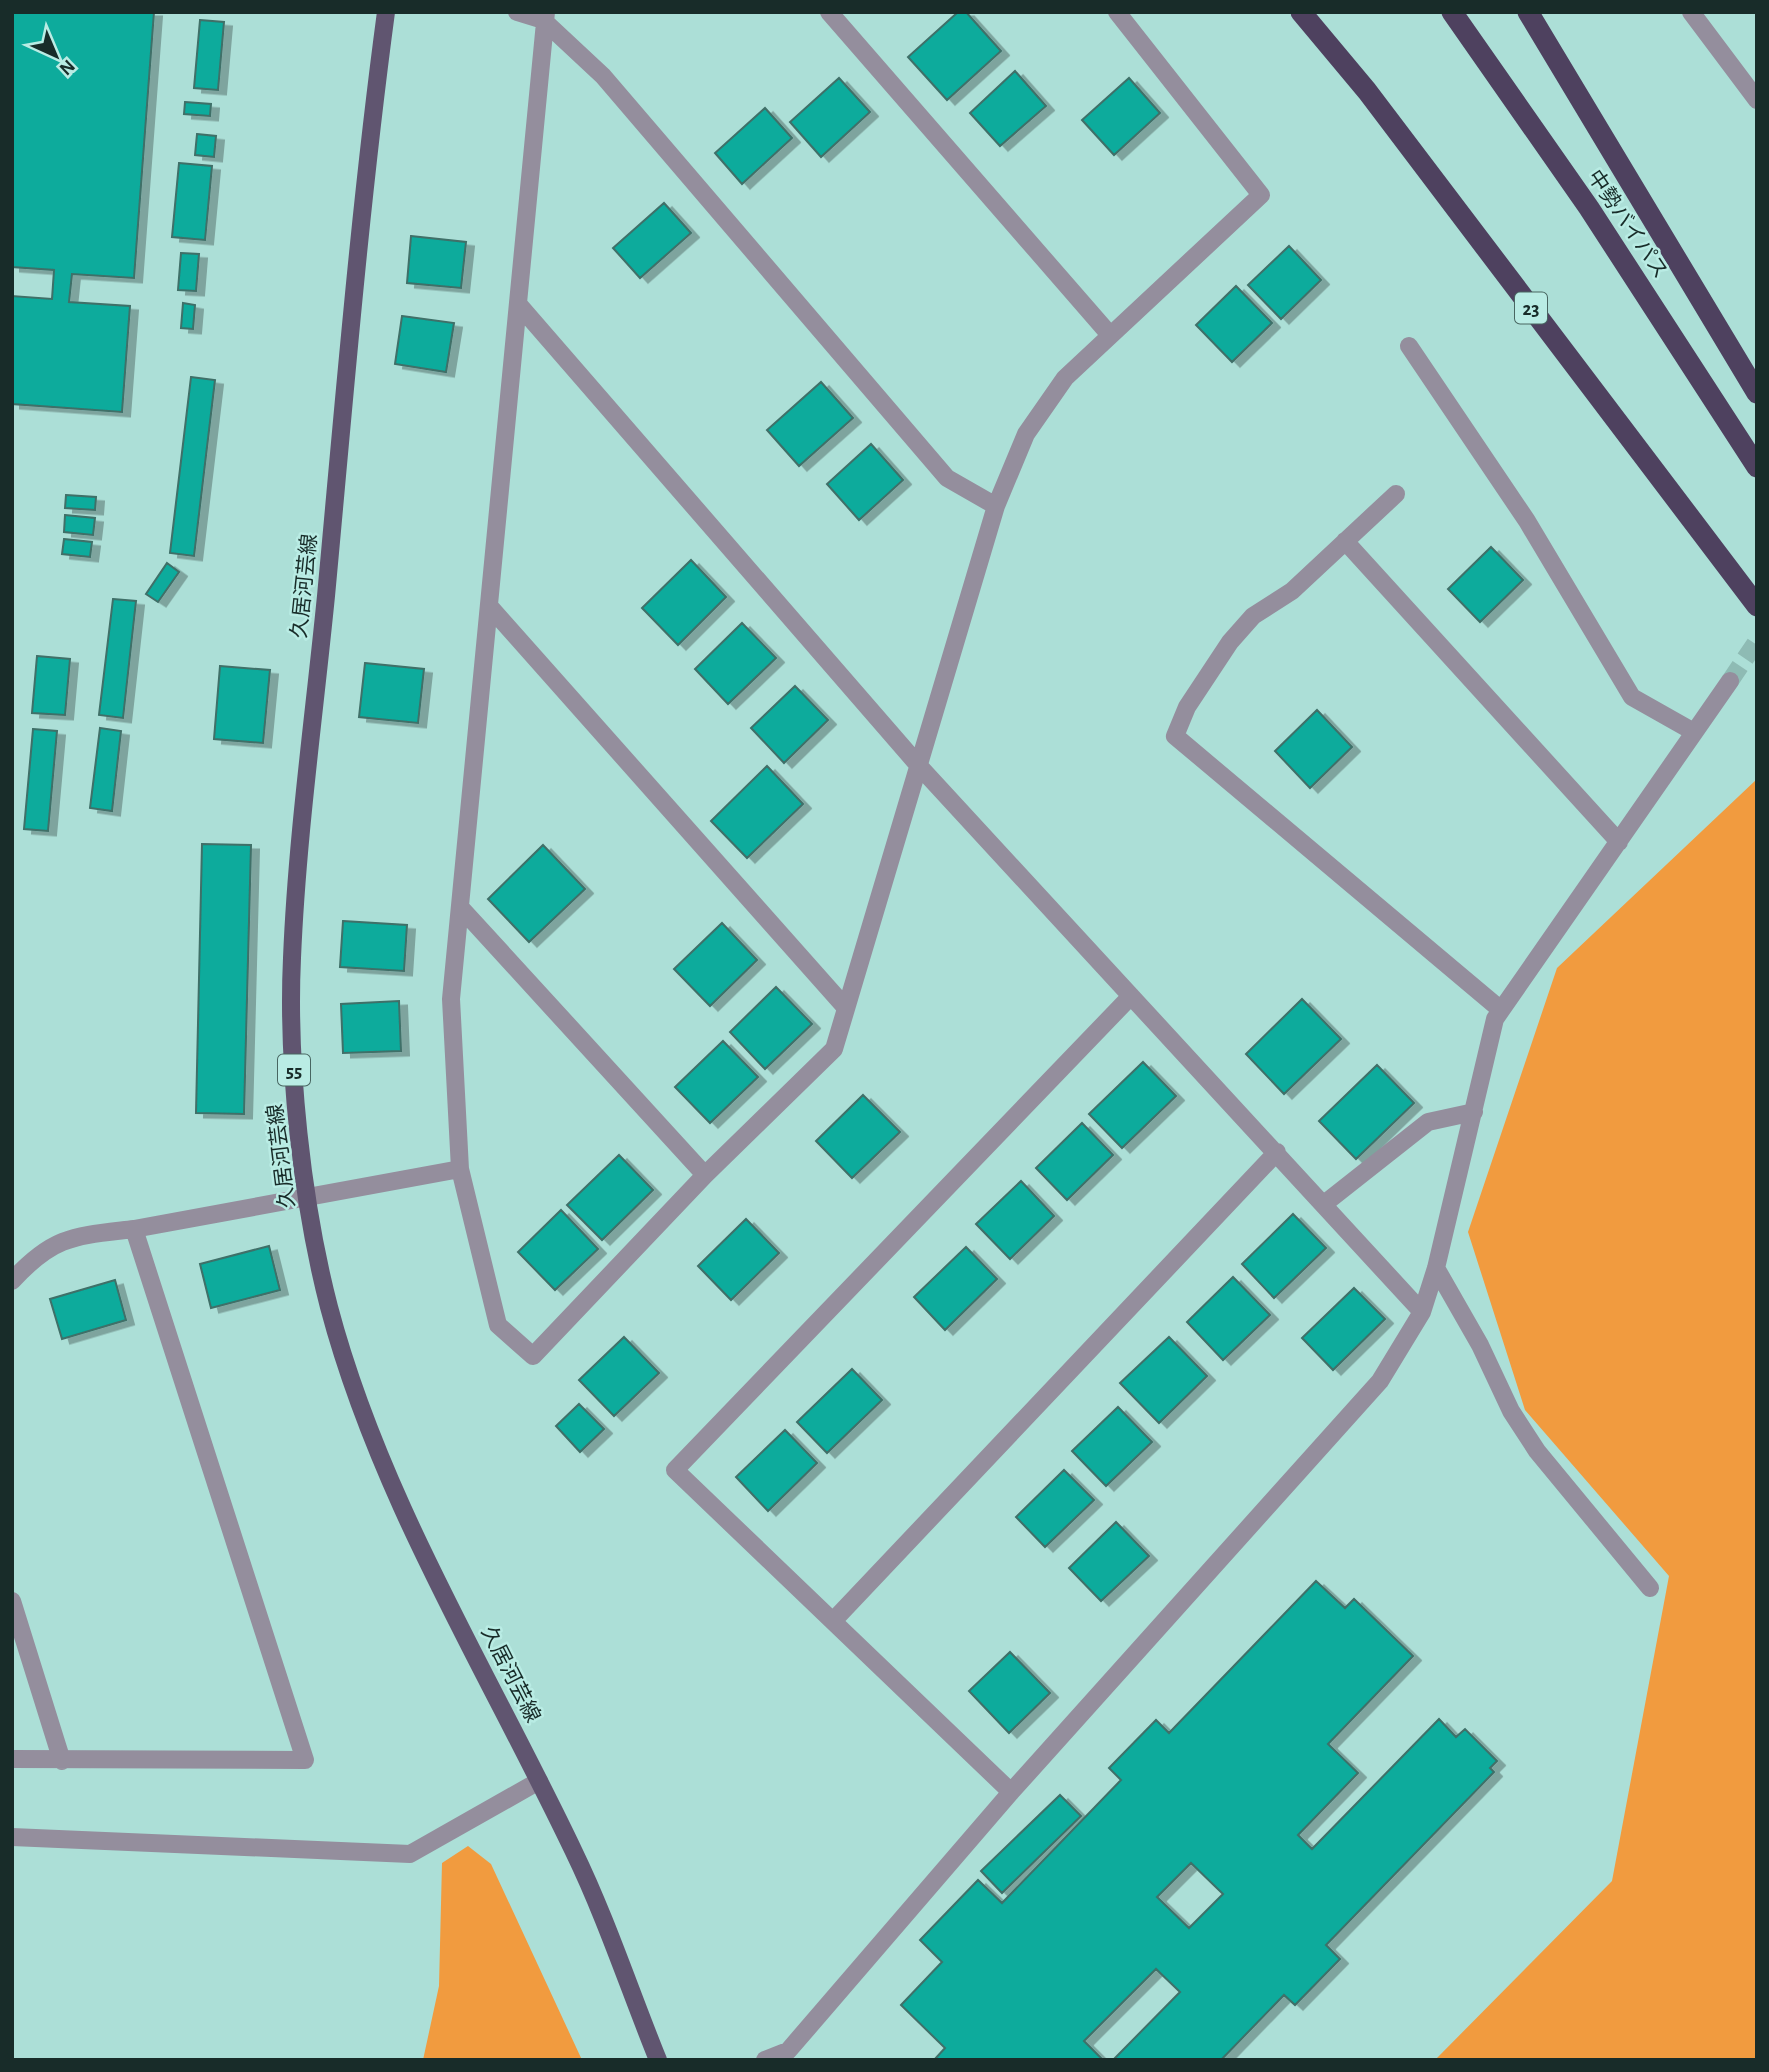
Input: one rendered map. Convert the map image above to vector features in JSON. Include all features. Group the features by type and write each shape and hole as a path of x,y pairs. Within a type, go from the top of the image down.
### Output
{"highway":[{"name":"23","path":"1301,12 1367,91 1757,606"},
{"name":"中勢バイパス","path":"1452,12 1589,208 1757,467"},
{"path":"1528,12 1757,393"}],"main road":[{"name":"久居河芸線","path":"386,12 370,136 304,788 291,961 291,1042 309,1198 330,1307 349,1374 377,1449 440,1585 578,1858 658,2060"}],"street":[{"path":"517,12 544,16 603,76 947,478 996,506"},
{"path":"829,12 1110,335"},
{"path":"544,16 519,305 451,999 460,1169 498,1325 533,1356 705,1175 834,1049 996,506 1026,434 1065,378 1261,195 1117,12"},
{"path":"1691,12 1754,92"},
{"path":"519,305 919,766 1422,1312"},
{"path":"1409,346 1527,521 1632,696 1694,732"},
{"path":"1396,494 1292,591 1253,616 1230,642 1187,707 1175,736 1501,1010"},
{"path":"1345,541 1619,842"},
{"path":"490,607 846,1008"},
{"path":"765,2060 788,2051 1011,1792 1380,1381 1422,1312 1436,1268 1495,1018 1730,681"},
{"path":"460,907 705,1175"},
{"path":"1011,1792 675,1470 1131,996"},
{"path":"1324,1204 1428,1122 1474,1112"},
{"path":"834,1620 1277,1152"},
{"path":"12,1281 37,1254 76,1236 134,1229 460,1169"},
{"path":"12,1759 305,1760 134,1229"},
{"path":"1436,1268 1480,1345 1511,1411 1536,1451 1650,1588"},
{"path":"12,1601 62,1761"},
{"path":"12,1838 410,1854 539,1781"}],"shaded area":[{"path":"1757,779 1757,2060 1435,2060 1612,1881 1669,1576 1525,1410 1468,1232 1557,968"},
{"path":"468,1846 491,1864 582,2060 423,2060 439,1986 442,1863"}],"building":[{"path":"12,12 154,12 134,278 72,274 69,302 130,306 122,412 12,404 12,296 52,299 54,270 12,267"},
{"path":"958,12 966,12 1001,51 947,100 908,57"},
{"path":"200,20 224,22 218,90 194,88"},
{"path":"1015,71 1046,106 1000,146 970,113"},
{"path":"839,78 870,112 821,157 790,122"},
{"path":"1129,78 1160,113 1114,155 1082,120"},
{"path":"185,102 211,104 210,116 184,114"},
{"path":"765,108 792,138 742,184 715,153"},
{"path":"197,134 216,136 214,157 195,155"},
{"path":"179,163 212,166 205,240 172,237"},
{"path":"664,203 691,233 640,278 613,248"},
{"path":"411,236 466,242 461,288 407,283"},
{"path":"1289,246 1321,280 1281,319 1248,285"},
{"path":"181,253 199,254 196,291 178,290"},
{"path":"1236,286 1272,323 1232,362 1196,325"},
{"path":"183,303 195,305 193,329 181,328"},
{"path":"402,316 454,323 446,372 395,364"},
{"path":"191,377 215,380 194,556 170,553"},
{"path":"821,382 853,418 799,466 767,430"},
{"path":"871,444 903,480 859,520 827,484"},
{"path":"66,495 96,497 95,510 65,508"},
{"path":"65,515 95,518 93,535 64,532"},
{"path":"64,539 92,542 90,557 62,554"},
{"path":"1491,547 1523,580 1480,622 1448,589"},
{"path":"691,560 726,597 678,645 642,608"},
{"path":"167,563 179,572 158,602 146,594"},
{"path":"113,599 136,601 123,718 99,715"},
{"path":"742,623 776,658 728,704 695,669"},
{"path":"37,656 70,659 65,715 32,713"},
{"path":"365,663 424,669 418,723 359,717"},
{"path":"220,666 270,670 263,743 214,739"},
{"path":"795,686 828,720 784,763 751,728"},
{"path":"1317,710 1352,747 1310,788 1275,751"},
{"path":"100,728 121,731 112,811 90,808"},
{"path":"33,729 57,731 48,831 24,829"},
{"path":"767,766 803,804 747,858 711,821"},
{"path":"202,844 251,845 244,1114 196,1113"},
{"path":"543,845 585,889 529,942 488,899"},
{"path":"343,921 407,925 404,971 340,967"},
{"path":"722,923 757,960 710,1006 674,969"},
{"path":"776,987 812,1024 765,1069 730,1032"},
{"path":"1302,999 1341,1039 1284,1094 1246,1054"},
{"path":"399,1001 401,1051 343,1053 341,1004"},
{"path":"723,1041 758,1077 710,1123 675,1087"},
{"path":"1143,1062 1176,1096 1122,1148 1089,1114"},
{"path":"1377,1065 1414,1103 1356,1159 1319,1121"},
{"path":"863,1095 900,1132 852,1178 816,1141"},
{"path":"1082,1123 1113,1155 1067,1200 1036,1168"},
{"path":"619,1155 653,1190 602,1240 567,1205"},
{"path":"1021,1181 1054,1216 1010,1259 976,1224"},
{"path":"561,1210 598,1249 555,1290 518,1252"},
{"path":"1293,1214 1326,1248 1274,1298 1242,1264"},
{"path":"746,1219 779,1253 731,1300 698,1266"},
{"path":"269,1246 280,1290 211,1308 200,1264"},
{"path":"966,1247 997,1279 945,1330 914,1297"},
{"path":"1233,1277 1270,1315 1223,1360 1187,1322"},
{"path":"115,1280 126,1320 62,1339 50,1299"},
{"path":"1354,1288 1385,1319 1333,1370 1302,1338"},
{"path":"624,1337 659,1373 614,1416 579,1380"},
{"path":"1169,1337 1207,1376 1159,1423 1120,1383"},
{"path":"852,1369 882,1400 827,1453 797,1422"},
{"path":"579,1404 604,1429 580,1452 556,1426"},
{"path":"1118,1407 1152,1442 1106,1486 1072,1451"},
{"path":"785,1430 817,1463 768,1511 736,1477"},
{"path":"1064,1470 1094,1500 1045,1547 1016,1517"},
{"path":"1116,1522 1149,1556 1101,1601 1069,1568"},
{"path":"1316,1581 1345,1608 1354,1599 1413,1656 1328,1744 1358,1773 1298,1835 1312,1849 1439,1719 1456,1737 1465,1729 1497,1761 1490,1768 1494,1772 1326,1945 1340,1959 1295,2005 1284,1995 1221,2060 1113,2060 1180,1992 1156,1969 1084,2041 1103,2060 934,2060 945,2048 901,2005 942,1962 920,1940 978,1880 1002,1903 1121,1780 1109,1768 1156,1720 1169,1733","holes":["1191,1863 1223,1894 1189,1928 1157,1897"]},
{"path":"1010,1652 1050,1693 1009,1733 969,1691"},
{"path":"1060,1795 1081,1816 1002,1893 981,1871"}],"tunnel":[{"path":"1730,681 1757,641"}]}
